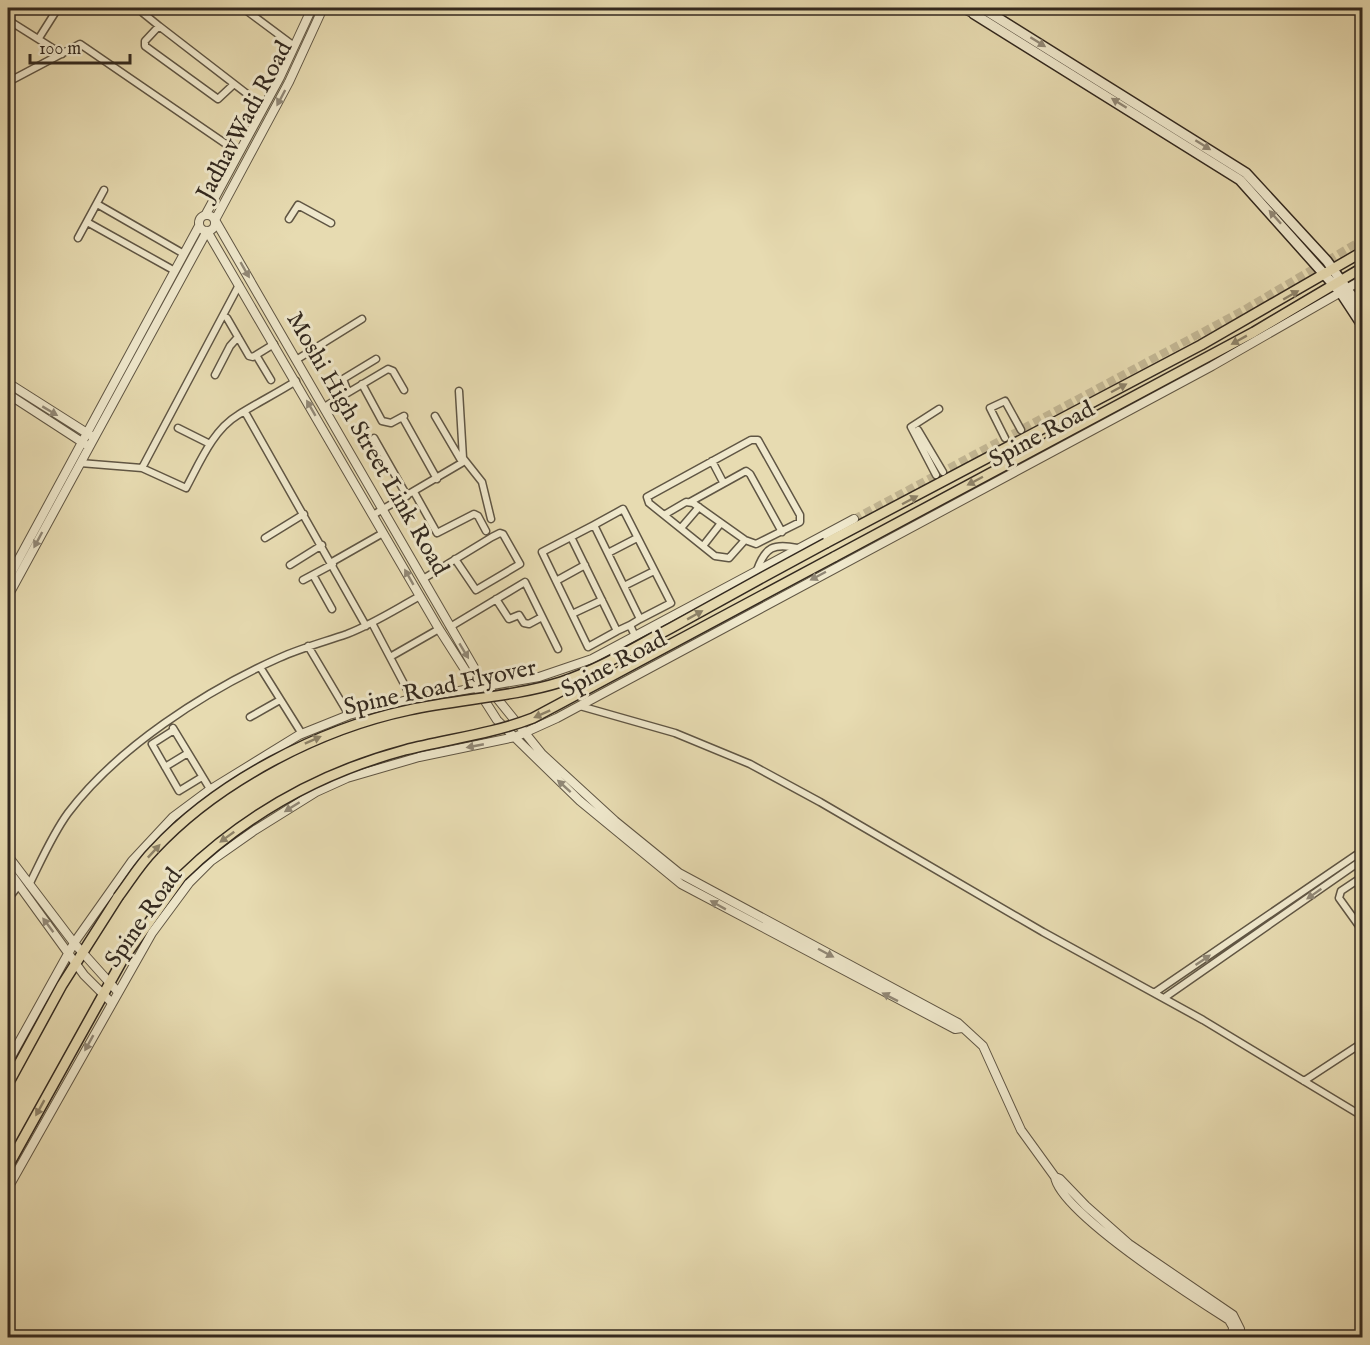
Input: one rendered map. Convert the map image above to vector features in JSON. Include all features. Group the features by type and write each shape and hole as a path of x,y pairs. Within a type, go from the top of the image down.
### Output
{"main road":[{"path":"982,11 1240,180 1329,272 1362,310"},
{"name":"Spine Road","path":"856,523 1210,340 1362,252"},
{"name":"Spine Road","path":"868,544 1207,357 1341,287 1362,268"},
{"path":"1341,287 1362,325"},
{"name":"Spine Road Flyover","path":"82,952 147,858 180,825 213,799 303,744 330,732 395,713 541,687 572,678 612,660 826,543 856,523"},
{"name":"Spine Road Flyover","path":"109,983 123,959 182,876 234,831 320,779 358,764 411,749 492,731 533,718 834,557 868,544"},
{"name":"Spine Road","path":"8,1084 82,952"},
{"path":"123,959 133,965"},
{"name":"Spine Road","path":"8,1166 109,983"}],"street":[{"path":"39,38 58,8"},
{"path":"243,8 294,46"},
{"name":"JadhavWadi Road","path":"312,8 264,107 207,214 200,218 199,226 207,231 214,227 215,220 289,82 323,8"},
{"path":"962,8 982,11"},
{"path":"143,13 264,107"},
{"path":"8,20 62,54"},
{"path":"159,26 145,41 145,46 218,99 224,97 233,85"},
{"path":"8,72 10,80 76,45 85,45 239,153"},
{"path":"78,238 104,190"},
{"path":"97,204 184,254"},
{"path":"289,219 298,205 332,223"},
{"name":"JadhavWadi Road","path":"207,214 215,220"},
{"name":"Moshi High Street Link Road","path":"215,220 450,627 487,686 550,762 593,802 679,873 958,1023 962,1028"},
{"path":"87,222 175,271"},
{"path":"8,579 85,445 199,226"},
{"path":"90,435 207,231"},
{"name":"Moshi High Street Link Road","path":"207,231 439,629 497,720 571,793 673,879 800,950 955,1029 962,1028"},
{"name":"Spine Road","path":"1341,287 1362,280"},
{"path":"142,468 239,285"},
{"path":"227,318 249,356 256,355 274,344"},
{"path":"290,371 298,363 362,319"},
{"path":"215,375 230,346 238,338"},
{"path":"256,355 271,380"},
{"path":"348,392 343,379 376,359"},
{"path":"324,407 391,369 404,390"},
{"path":"80,463 142,468 186,488 210,444 225,426 296,381"},
{"path":"8,383 90,435"},
{"path":"362,384 382,421 391,423 404,418 437,479"},
{"path":"459,391 464,462"},
{"path":"8,394 85,445"},
{"path":"1005,438 990,408 1005,401 1021,430"},
{"path":"918,430 939,473 911,427 939,410"},
{"path":"245,412 332,563 390,657 412,699"},
{"path":"435,416 464,462 482,482 490,519"},
{"path":"178,428 210,444"},
{"path":"374,438 438,534 474,514 478,516 486,531"},
{"path":"690,502 745,540 756,544 782,532 801,519 758,440 751,440 647,497 649,503 664,515 703,546 725,559 745,540"},
{"path":"8,596 80,463 85,445"},
{"path":"712,461 723,483"},
{"path":"373,514 464,462"},
{"path":"664,515 742,471 750,474 782,532"},
{"path":"681,528 699,507"},
{"path":"623,509 670,603 588,647 542,552 594,525 623,509"},
{"path":"266,538 304,514"},
{"path":"703,546 721,523"},
{"name":"Spine Road","path":"8,1062 74,943 147,843 173,817 210,789 302,734 349,715 412,699 556,673 592,659 797,549 856,523"},
{"path":"594,525 640,619"},
{"path":"303,580 383,533"},
{"path":"423,579 455,559 500,533 520,564 476,590 455,559"},
{"path":"571,537 617,632"},
{"path":"608,553 637,538"},
{"path":"766,540 771,549"},
{"path":"290,565 322,544"},
{"name":"Spine Road","path":"8,1188 111,1002 171,907 204,868 240,839 307,798 362,773 419,757 524,733 580,706 868,544"},
{"path":"758,570 762,558 771,549 782,545 797,549"},
{"path":"556,581 585,565"},
{"path":"624,586 654,571"},
{"path":"313,575 332,609"},
{"path":"450,627 525,582 558,649"},
{"path":"29,885 54,836 80,798 119,760 169,722 261,667 308,646 369,624 420,596"},
{"path":"496,599 509,619 519,615 526,624 542,616"},
{"path":"572,614 602,600"},
{"path":"630,625 635,636"},
{"path":"390,657 439,629"},
{"path":"308,646 349,715"},
{"path":"261,667 302,734"},
{"path":"250,717 280,700"},
{"path":"580,706 675,733 750,764 1164,998 1362,1116"},
{"path":"169,722 210,789"},
{"path":"174,730 152,744 179,791 202,777"},
{"path":"165,767 188,753"},
{"path":"8,856 74,943 118,992"},
{"path":"1154,993 1361,856"},
{"path":"1164,998 1361,856"},
{"path":"8,870 75,963 111,1002"},
{"path":"1362,877 1341,891 1339,898 1362,930"},
{"path":"8,899 19,885"},
{"path":"800,950 804,941"},
{"path":"962,1028 983,1046 1021,1130 1055,1177 1056,1183 1077,1207 1124,1249 1229,1320 1233,1327 1232,1338"},
{"path":"1304,1081 1362,1043"},
{"path":"1055,1177 1060,1179 1086,1206 1129,1244 1233,1315 1240,1329 1239,1338"}],"tunnel":[{"path":"854,519 1242,311 1362,240"}]}
